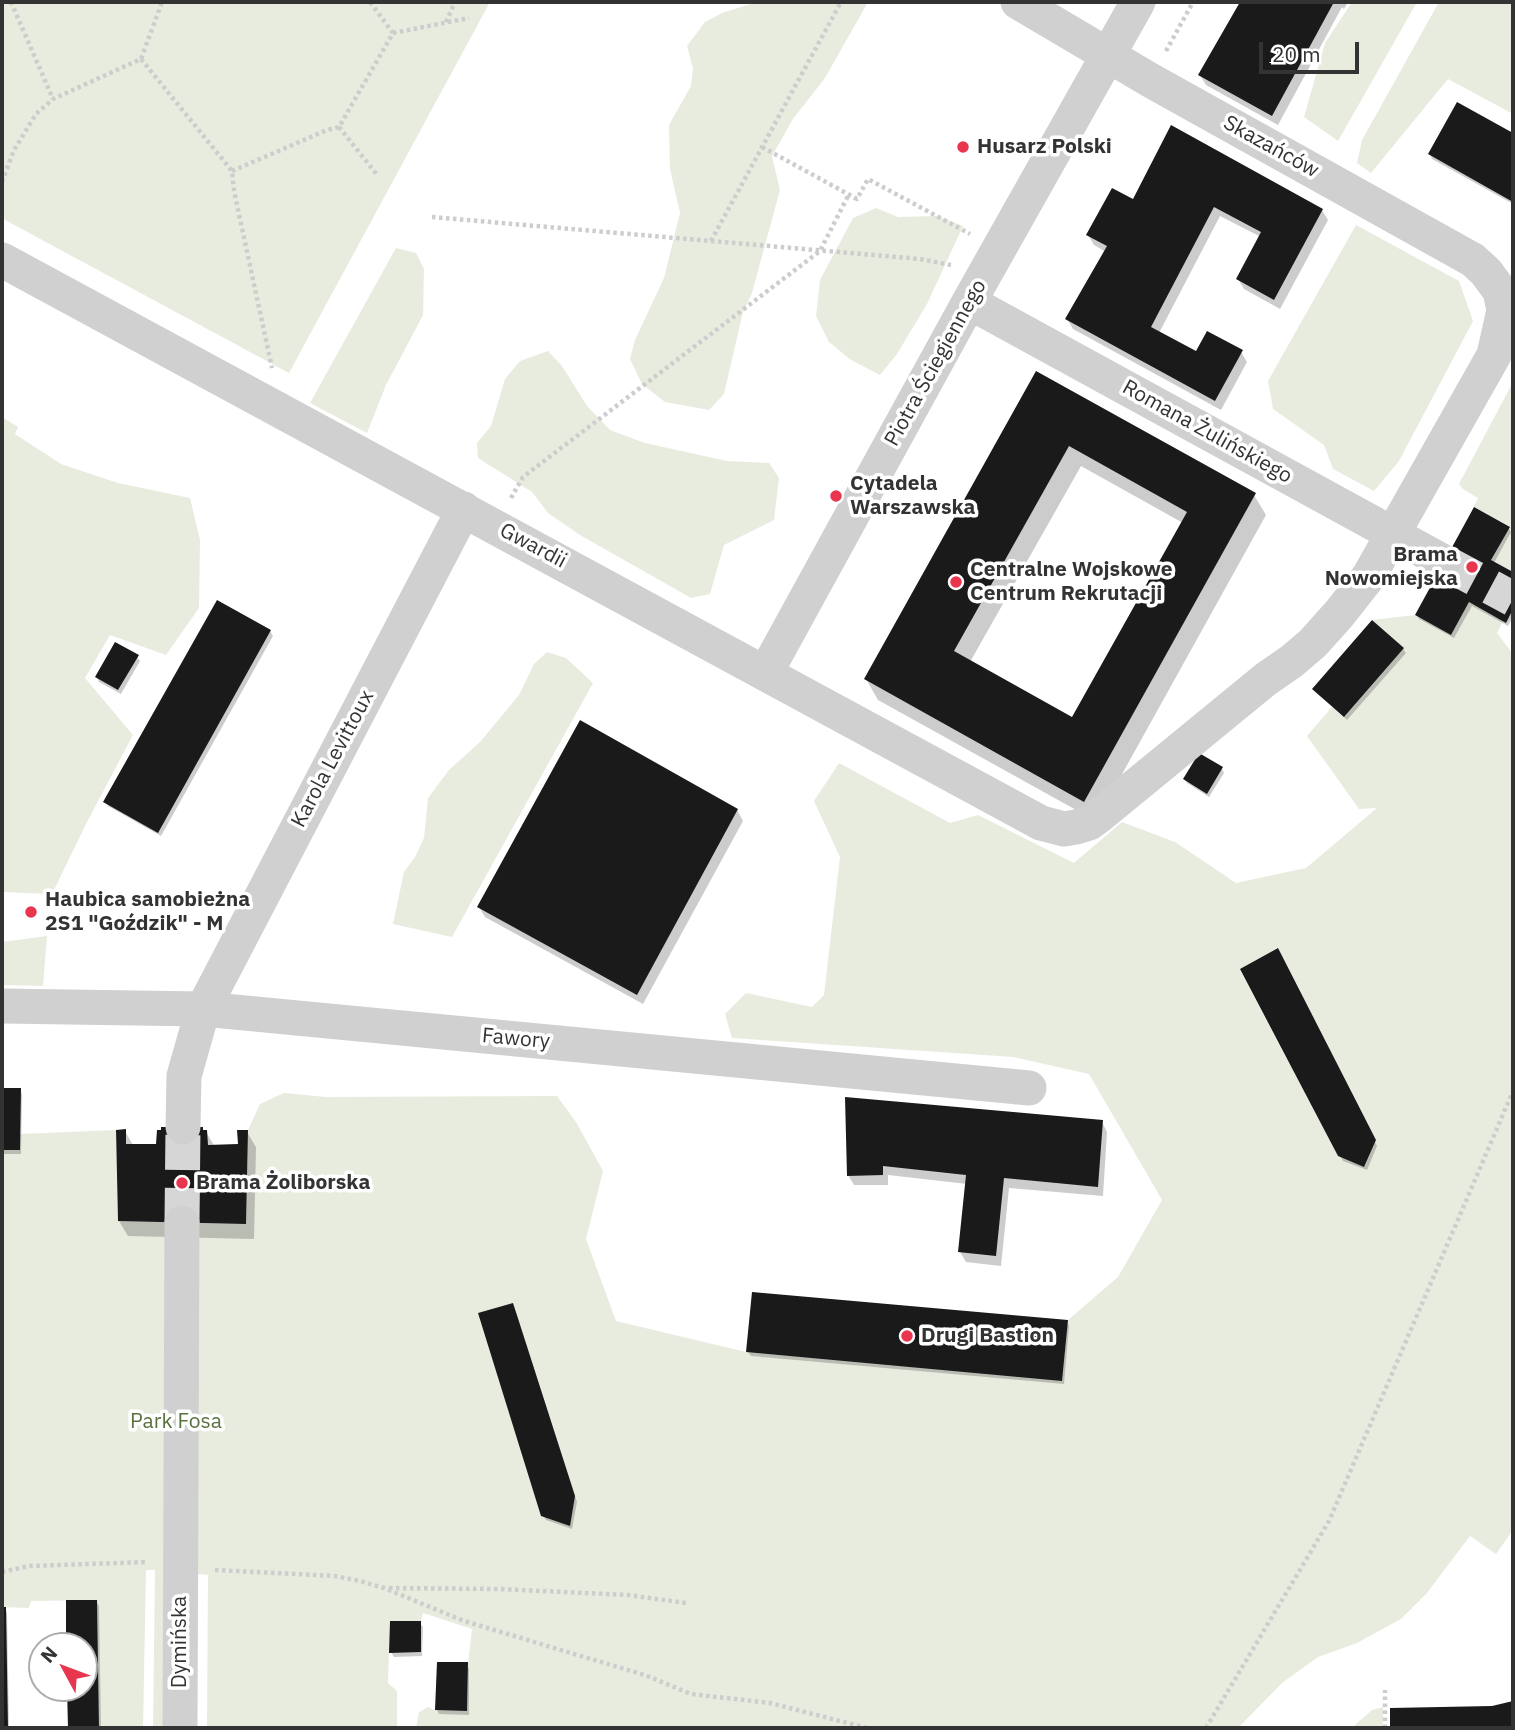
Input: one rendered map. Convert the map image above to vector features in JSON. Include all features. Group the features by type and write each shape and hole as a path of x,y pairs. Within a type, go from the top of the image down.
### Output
{"street":[{"name":"Skazańców","path":"1018,2 1473,260 1486,272 1500,292 1504,310 1494,355 1394,534"},
{"name":"Piotra Ściegiennego","path":"1108,54 1116,2"},
{"name":"Piotra Ściegiennego","path":"766,672 969,302 1138,2"},
{"name":"Gwardii","path":"2,260 1041,823 1064,829 1089,823 1100,816 1313,643 1369,576 1394,534"},
{"name":"Romana Żulińskiego","path":"969,302 1444,562"},
{"name":"Karola Levittoux","path":"203,1009 464,509"},
{"name":"Fawory","path":"2,1006 203,1009 1029,1088"},
{"path":"183,1126 184,1076 203,1009"},
{"name":"Dymińska","path":"180,1728 177,1562 182,1223"}],"path":[{"path":"12,2 53,100"},
{"path":"2,182 7,164 36,114 53,100 141,59 162,2"},
{"path":"370,2 393,33"},
{"path":"446,22 455,2"},
{"path":"711,241 841,2"},
{"path":"1150,79 1193,2"},
{"path":"232,171 339,127 393,33 469,18"},
{"path":"141,59 232,171 274,374"},
{"path":"339,127 378,176"},
{"path":"762,147 857,198 868,179 993,260"},
{"path":"496,526 523,477 820,251 849,194"},
{"path":"432,217 920,259 993,260"},
{"path":"1206,1728 1329,1521 1513,1091"},
{"path":"2,1572 29,1566 177,1562 335,1576 384,1588 464,1620 645,1675 691,1694 770,1703 867,1728"},
{"path":"384,1588 615,1594 686,1603"},
{"path":"1385,1690 1385,1728"}],"green space":[{"path":"2,2 490,2 289,373 5,220 2,213"},
{"path":"757,2 868,2 825,78 793,119 772,156 780,190 752,293 743,312 724,394 709,410 665,402 642,384 630,359 635,340 664,278 680,213 670,169 669,125 691,86 693,68 687,46 705,22 722,13"},
{"path":"1352,2 1417,2 1338,141 1304,117 1325,43"},
{"path":"1439,2 1513,2 1513,114 1448,79 1371,173 1357,163 1362,140"},
{"path":"876,208 898,217 937,216 963,226 927,304 897,354 880,375 851,360 829,342 816,316 820,280 853,218"},
{"path":"1356,225 1459,281 1473,321 1399,461 1374,491 1333,469 1324,445 1273,409 1268,381"},
{"path":"396,248 416,253 424,269 423,315 386,385 367,433 310,403"},
{"path":"548,351 562,366 587,406 610,430 645,443 727,461 769,463 779,478 774,520 724,545 710,594 691,598 580,535 548,513 532,492 478,458 477,443 491,426 505,379 520,361"},
{"path":"1513,382 1513,572 1491,560 1509,526 1474,507 1478,498 1459,484"},
{"path":"2,417 18,427 15,434 61,464 118,483 190,498 200,540 199,608 166,655 110,635 85,678 133,735 52,894 2,892"},
{"name":"Park Fosa","path":"1469,602 1503,621 1497,633 1513,654 1513,1530 1496,1554 1470,1536 1427,1593 1401,1619 1357,1643 1318,1657 1282,1683 1238,1728 416,1728 419,1712 428,1707 435,1710 467,1711 472,1629 423,1613 421,1621 390,1621 388,1683 397,1691 397,1728 207,1728 208,1575 166,1571 164,1728 153,1728 155,1570 146,1570 143,1728 99,1728 97,1600 31,1601 29,1608 2,1607 2,1150 20,1150 20,1134 116,1130 118,1221 246,1224 248,1130 260,1104 284,1093 326,1097 557,1096 576,1122 603,1171 586,1239 616,1321 746,1352 1062,1380 1068,1320 1118,1277 1162,1200 1089,1074 1013,1057 732,1038 725,1014 746,993 812,1007 824,995 840,857 814,801 839,763 950,823 978,815 1074,863 1122,822 1175,842 1236,883 1306,868 1377,808 1359,809 1307,736 1332,707 1345,717 1404,648 1372,620 1415,615 1451,635","holes":["1277,948 1376,1140 1365,1166 1338,1156 1240,970"]},
{"path":"547,652 566,658 593,683 452,937 393,924 404,872 424,838 428,798 449,770 480,742 519,695 534,664"},
{"path":"47,936 43,986 2,985 2,942"},
{"path":"1383,1707 1383,1728 1354,1728 1372,1710"}],"building":[{"path":"1240,2 1334,2 1272,116 1198,75"},
{"path":"1457,102 1513,133 1513,202 1428,154"},
{"path":"1171,125 1323,209 1274,300 1236,279 1261,232 1214,207 1151,327 1196,351 1207,331 1243,350 1215,401 1065,319 1107,246 1086,235 1112,188 1133,199"},
{"name":"Centralne Wojskowe Centrum Rekrutacji","path":"1036,371 1256,493 1084,802 864,679","holes":["1069,446 1187,512 1072,717 954,651"]},
{"name":"Brama Nowomiejska","path":"1474,507 1510,527 1491,560 1513,572 1513,609 1506,623 1469,602 1451,635 1415,615"},
{"path":"217,600 271,630 158,833 103,802"},
{"path":"1372,620 1404,648 1344,717 1312,689"},
{"path":"115,642 139,655 118,690 95,677"},
{"path":"580,720 738,809 637,995 477,907"},
{"path":"1199,753 1223,767 1207,794 1183,779"},
{"path":"1278,948 1376,1140 1364,1167 1338,1156 1240,969"},
{"path":"2,1088 21,1088 20,1150 2,1150"},
{"path":"845,1097 1103,1120 1098,1187 1004,1178 996,1256 958,1252 966,1175 883,1166 883,1175 847,1176"},
{"name":"Brama Żoliborska","path":"161,1127 203,1127 203,1130 207,1130 208,1145 238,1144 237,1130 248,1130 246,1224 118,1221 116,1130 126,1129 126,1144 156,1144 157,1130 161,1130"},
{"name":"Drugi Bastion","path":"752,1292 1068,1320 1062,1381 746,1352"},
{"path":"513,1303 575,1496 570,1526 541,1516 478,1313"},
{"path":"66,1600 97,1600 98,1632 66,1632"},
{"path":"2,1607 6,1607 8,1728 2,1728"},
{"path":"390,1621 421,1621 421,1652 389,1653"},
{"path":"437,1662 468,1662 467,1711 435,1710"},
{"path":"98,1664 99,1728 68,1728 67,1702 98,1702"},
{"path":"1513,1701 1513,1728 1390,1728 1390,1708 1492,1706"}],"tunnel":[{"path":"1444,562 1513,599"},
{"path":"182,1223 183,1127"}],"place":[{"name":"Husarz Polski","path":"963,147"},
{"name":"Cytadela Warszawska","path":"836,496"},
{"name":"Brama Nowomiejska","path":"1472,567"},
{"name":"Centralne Wojskowe Centrum Rekrutacji","path":"956,582"},
{"name":"Haubica samobieżna 2S1 \"Goździk\" - M","path":"31,912"},
{"name":"Brama Żoliborska","path":"182,1183"},
{"name":"Drugi Bastion","path":"907,1336"}]}
